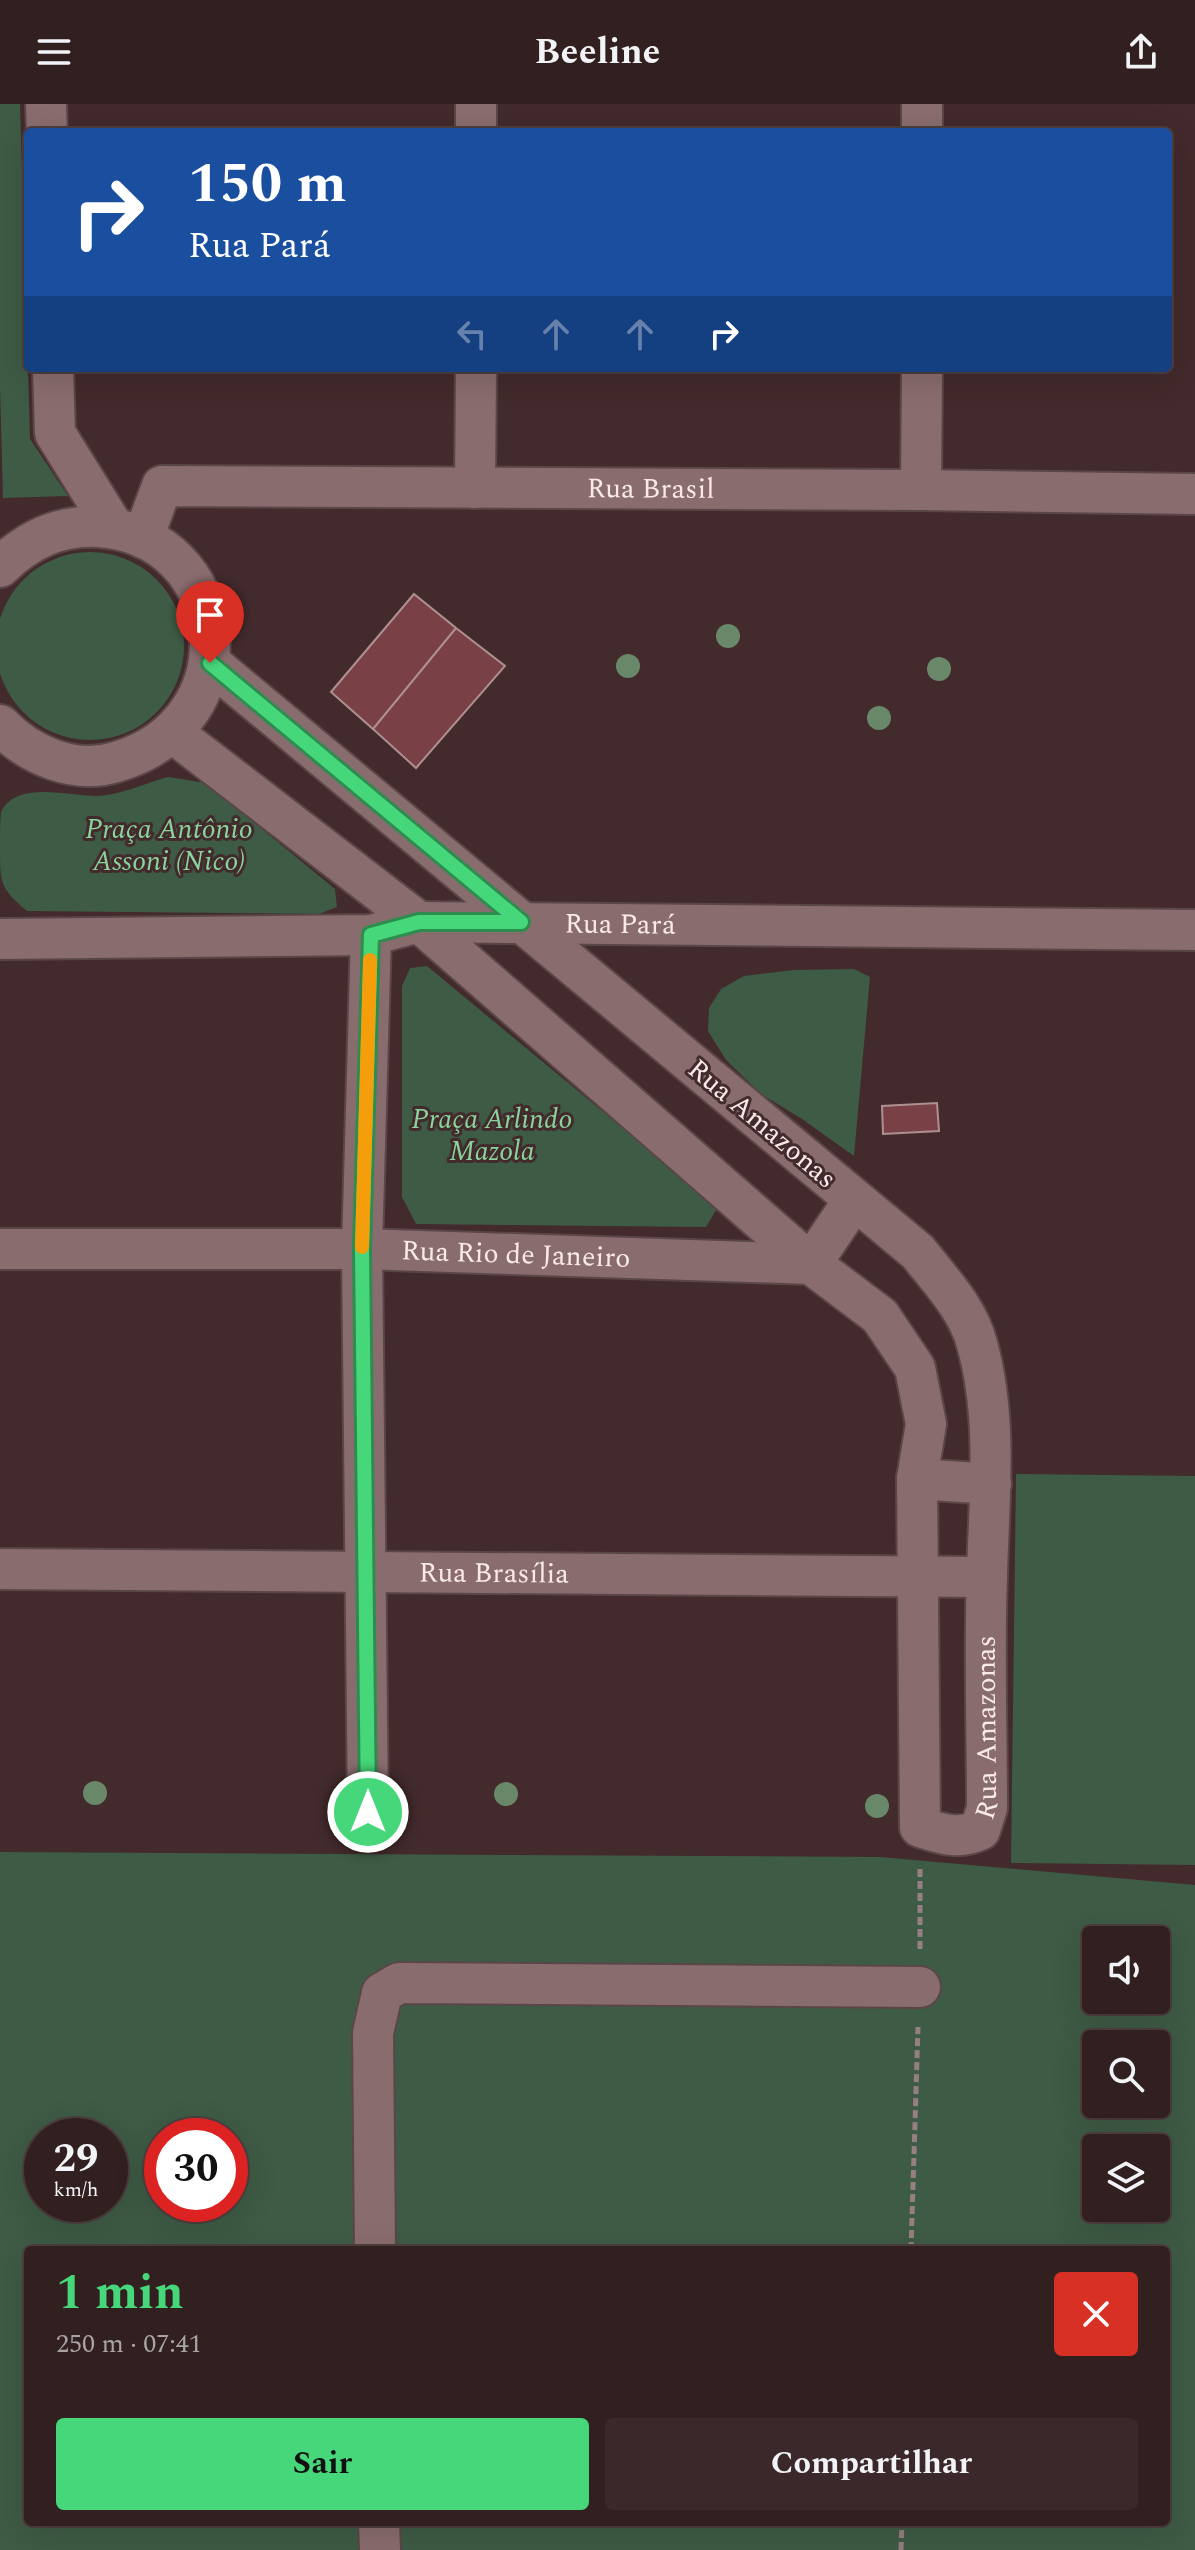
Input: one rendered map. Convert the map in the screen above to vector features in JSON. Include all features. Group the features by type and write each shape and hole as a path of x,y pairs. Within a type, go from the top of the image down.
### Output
{"street":[{"path":"46,104 47,128"},
{"path":"476,104 476,128"},
{"path":"922,104 922,128"},
{"path":"53,372 55,433 128,533"},
{"path":"475,488 476,372"},
{"path":"921,490 922,372"},
{"name":"Rua Brasil","path":"128,533 162,486 1195,494"},
{"path":"0,567 19,549 48,533 80,526 128,533 168,554 189,576 203,603 210,632 210,663 203,689 191,712 173,733 145,753 112,764 77,766 43,757 13,739 0,725"},
{"name":"Rua Amazonas","path":"210,663 918,1252 956,1299 977,1342 989,1413 987,1808 980,1830 967,1836 949,1836 920,1827"},
{"path":"173,733 419,922 811,1264 880,1316 915,1368 926,1424 917,1479 920,1827"},
{"name":"Rua Pará","path":"0,939 371,935 419,922 1195,930"},
{"path":"368,1812 362,1249 371,935"},
{"path":"811,1264 854,1200"},
{"name":"Rua Rio de Janeiro","path":"0,1249 362,1249 811,1264"},
{"path":"917,1479 991,1484"},
{"name":"Rua Brasília","path":"0,1569 987,1577"},
{"path":"375,2246 373,2033 382,1993 399,1983 920,1987"},
{"path":"379,2526 380,2550"}],"path":[{"path":"911,2246 920,1987 920,1827"},
{"path":"901,2550 902,2526"}],"green space":[{"path":"0,104 20,104 24,372 28,372 30,439 68,496 3,498"},
{"path":"72,554 108,554 142,568 157,579 168,594 182,628 182,664 168,698 157,713 142,724 108,738 72,738 38,724 23,713 12,698 -1,668 -1,624 12,594 23,579 38,568"},
{"name":"Praça Antônio Assoni (Nico)","path":"168,777 206,783 335,889 337,907 319,914 27,911 11,896 3,884 0,869 1,812 8,802 18,796 44,792 106,795"},
{"name":"Praça Arlindo Mazola","path":"427,966 718,1207 706,1227 416,1224 402,1197 402,986 410,968"},
{"path":"854,969 870,977 854,1156 761,1094 726,1060 708,1031 709,1008 721,989 744,976 794,970"},
{"path":"1016,1474 1195,1476 1195,1865 1011,1863"},
{"path":"0,1852 880,1857 1195,1885 1195,2550 0,2550"}],"building":[{"path":"414,594 456,628 373,729 331,692"},
{"path":"456,628 505,666 416,768 373,729"},
{"path":"937,1103 939,1131 883,1134 882,1106"},
{"path":"592,2245 675,2245 675,2246"}],"slow traffic":[{"path":"362,1247 370,960"}],"route":[{"path":"210,663 521,922 419,922 371,935 362,1249 368,1812"}]}
